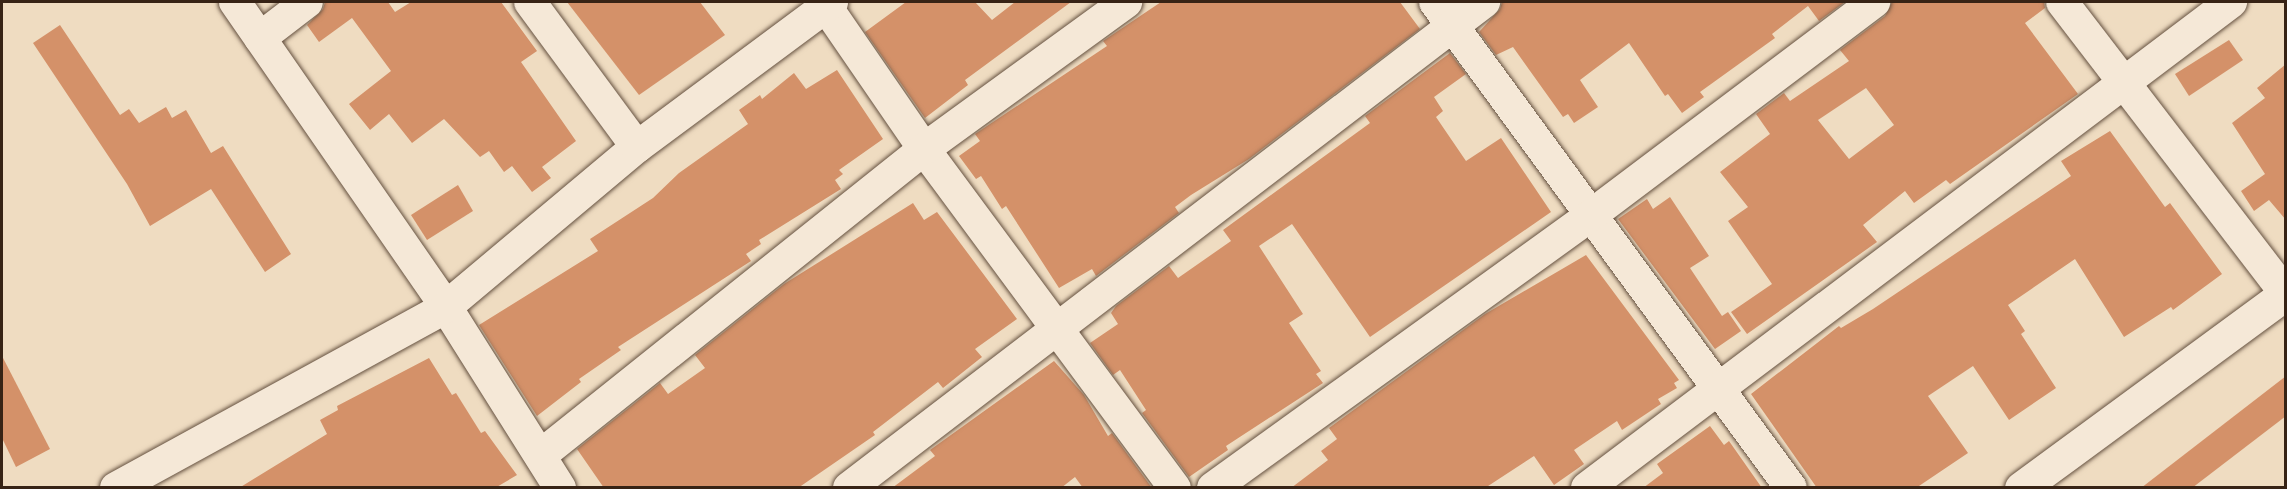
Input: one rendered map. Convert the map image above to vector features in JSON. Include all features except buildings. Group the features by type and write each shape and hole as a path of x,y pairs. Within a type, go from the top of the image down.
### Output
{"street":[{"path":"235,2 446,307 560,488"},
{"path":"260,39 307,2"},
{"path":"530,2 637,147"},
{"path":"541,455 924,149 1126,2"},
{"path":"849,488 1055,328 1444,13 1484,2"},
{"path":"1213,488 1594,213 1874,2"},
{"path":"2021,488 2285,293 2062,2"},
{"path":"1587,488 2231,2"},
{"path":"116,488 446,307 637,147 827,3 924,149 1175,488"},
{"path":"1444,13 1594,213 1791,488"}]}
